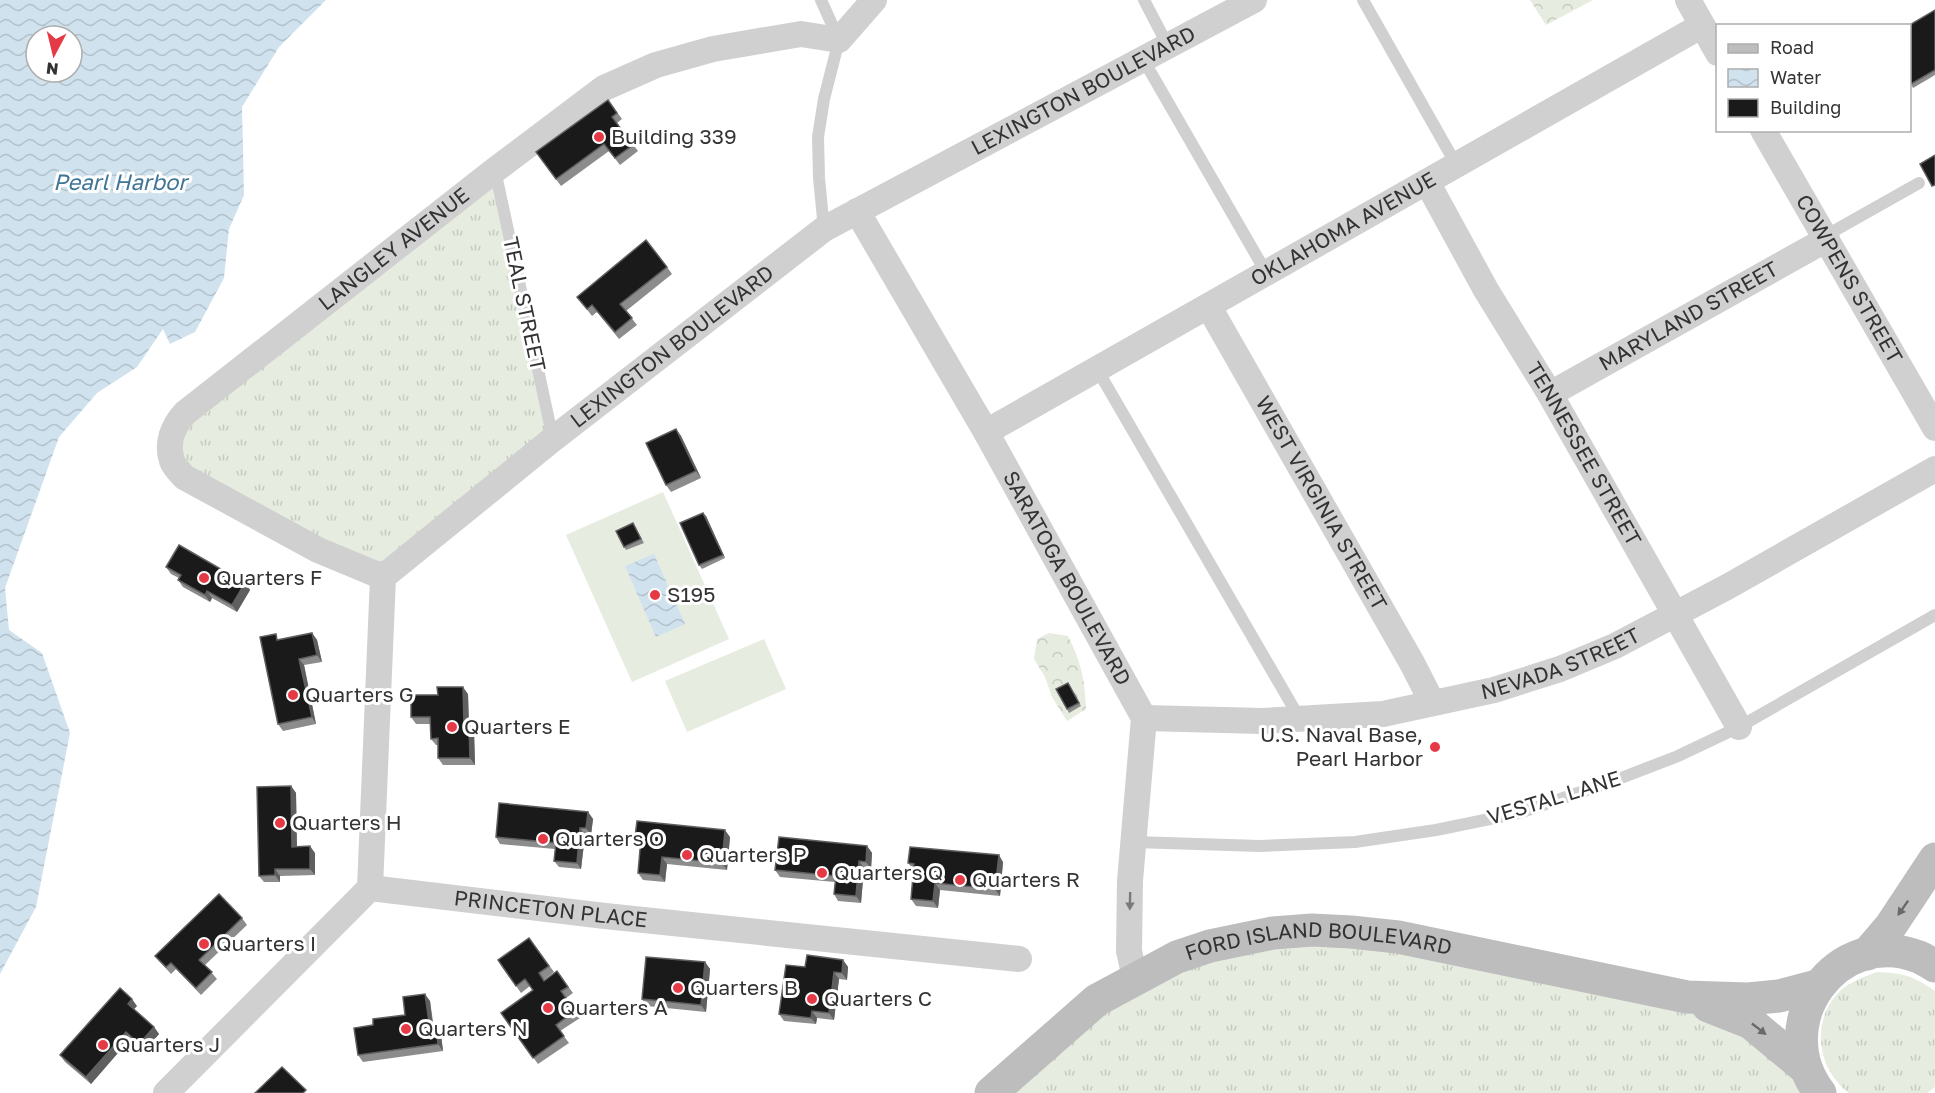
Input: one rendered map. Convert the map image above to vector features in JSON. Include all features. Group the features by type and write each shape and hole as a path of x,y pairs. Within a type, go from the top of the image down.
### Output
{"street":[{"path":"839,40 874,0"},
{"name":"LEXINGTON BOULEVARD","path":"383,577 553,439 824,229 1254,0"},
{"path":"1688,0 1716,50"},
{"name":"OKLAHOMA AVENUE","path":"986,432 1701,26"},
{"name":"LANGLEY AVENUE","path":"383,577 318,550 184,477 173,463 170,446 174,426 185,413 495,170 604,88 656,65 713,49 801,34 839,40"},
{"name":"COWPENS STREET","path":"1764,132 1935,428"},
{"name":"TENNESSEE STREET","path":"1427,182 1486,290 1550,394 1739,727"},
{"name":"SARATOGA BOULEVARD","path":"856,211 986,432 1144,718"},
{"name":"MARYLAND STREET","path":"1550,394 1826,237"},
{"name":"WEST VIRGINIA STREET","path":"1209,307 1432,702"},
{"name":"NEVADA STREET","path":"1144,718 1263,721 1383,714 1494,690 1560,669 1615,646 1727,587 1935,469"},
{"path":"166,1093 370,888 383,577"},
{"path":"1135,978 1129,951 1130,881 1144,718"},
{"path":"1867,954 1890,927 1935,859"},
{"name":"PRINCETON PLACE","path":"370,888 605,916 1019,959"},
{"name":"FORD ISLAND BOULEVARD","path":"992,1093 1097,1000 1135,978 1177,957 1210,946 1273,933 1332,931 1398,937 1687,997 1748,999 1779,996 1817,986"},
{"path":"1812,1084 1800,1039 1804,1011 1817,986 1839,966 1867,954 1893,951 1919,957 1935,966"},
{"name":"FORD ISLAND BOULEVARD","path":"1687,997 1752,1023 1812,1084"}],"lane":[{"path":"821,0 839,40 824,99 818,137 824,229"},
{"path":"1144,0 1168,46"},
{"path":"1363,0 1457,166"},
{"path":"1143,59 1267,274"},
{"name":"TEAL STREET","path":"495,170 553,439"},
{"path":"1826,237 1919,183"},
{"path":"1097,369 1300,719"},
{"name":"VESTAL LANE","path":"1134,842 1309,845 1355,842 1436,830 1520,813 1678,756 1739,727 1935,615"}],"green space":[{"path":"1530,0 1593,0 1546,25"},
{"path":"495,170 553,439 383,577 184,477 174,426"},
{"path":"663,492 729,639 632,682 566,535"},
{"path":"1049,633 1068,636 1079,663 1085,689 1086,709 1067,721 1052,697 1045,677 1034,659 1037,639"},
{"path":"764,639 786,689 687,732 665,681"},
{"path":"1312,930 1751,1023 1811,1093 991,1093 1097,1000"},
{"path":"1877,972 1908,976 1935,991 1935,1087 1927,1093 1849,1093 1838,1083 1824,1058 1821,1030 1830,1003 1840,991 1849,985"}],"water":[{"name":"Pearl Harbor","path":"0,0 326,0 279,47 242,107 244,195 229,229 224,278 195,332 170,344 163,329 137,367 97,393 59,437 5,588 9,630 42,653 70,733 36,907 0,974"},
{"name":"S195","path":"654,554 685,624 656,637 625,566"}],"building":[{"path":"1935,10 1935,70 1911,84 1911,24"},
{"name":"Building 339","path":"608,100 617,113 612,117 633,145 615,158 604,144 556,179 536,152"},
{"path":"1935,155 1935,185 1932,186 1920,164"},
{"path":"646,240 667,267 620,304 632,318 615,332 592,305 587,309 577,297"},
{"path":"676,429 696,471 666,485 646,443"},
{"path":"703,513 723,555 699,565 680,523"},
{"path":"633,523 641,539 624,547 616,531"},
{"name":"Quarters F","path":"179,545 245,583 232,605 207,591 205,595 178,580 181,575 166,567"},
{"name":"Quarters G","path":"312,633 317,655 299,659 312,717 278,724 260,637 276,634 277,640"},
{"path":"1068,683 1079,703 1067,709 1056,689"},
{"name":"Quarters E","path":"437,687 463,687 464,724 469,724 470,758 438,758 438,738 431,739 430,717 411,717 411,695 438,695"},
{"name":"Quarters H","path":"291,786 292,847 310,846 310,869 275,869 275,875 259,876 257,787"},
{"name":"Quarters O","path":"499,803 588,812 586,828 580,828 577,863 554,861 556,843 496,837"},
{"name":"Quarters P","path":"637,821 725,830 722,863 662,857 660,875 638,873 641,838 635,837"},
{"name":"Quarters Q","path":"779,837 867,846 866,862 859,861 856,896 834,894 836,876 775,870"},
{"name":"Quarters R","path":"910,847 999,855 995,889 935,883 933,901 911,899 914,864 908,863"},
{"name":"Quarters I","path":"219,894 242,918 199,960 212,972 196,988 171,963 166,967 155,956"},
{"name":"Quarters A","path":"529,938 549,966 539,973 544,981 557,971 568,987 561,991 575,1011 556,1025 564,1036 533,1058 501,1013 533,990 525,979 516,986 498,960"},
{"name":"Quarters C","path":"807,955 843,960 842,973 834,972 829,1013 812,1011 811,1018 779,1014 786,965 805,967"},
{"name":"Quarters B","path":"646,957 705,962 701,1005 642,999"},
{"name":"Quarters J","path":"120,988 132,999 128,1004 154,1027 139,1044 126,1032 86,1077 60,1055"},
{"name":"Quarters N","path":"425,994 430,1029 436,1028 438,1044 358,1055 354,1028 373,1025 373,1019 405,1015 403,997"},
{"path":"282,1067 306,1090 303,1093 255,1093"}],"place":[{"name":"Building 339","path":"599,137"},
{"name":"Quarters F","path":"204,578"},
{"name":"S195","path":"655,595"},
{"name":"Quarters G","path":"293,695"},
{"name":"Quarters E","path":"452,727"},
{"name":"U.S. Naval Base, Pearl Harbor","path":"1435,747"},
{"name":"Quarters H","path":"280,823"},
{"name":"Quarters O","path":"543,839"},
{"name":"Quarters P","path":"687,855"},
{"name":"Quarters Q","path":"822,873"},
{"name":"Quarters R","path":"960,880"},
{"name":"Quarters I","path":"204,944"},
{"name":"Quarters B","path":"678,988"},
{"name":"Quarters C","path":"812,999"},
{"name":"Quarters A","path":"548,1008"},
{"name":"Quarters N","path":"406,1029"},
{"name":"Quarters J","path":"103,1045"}]}
